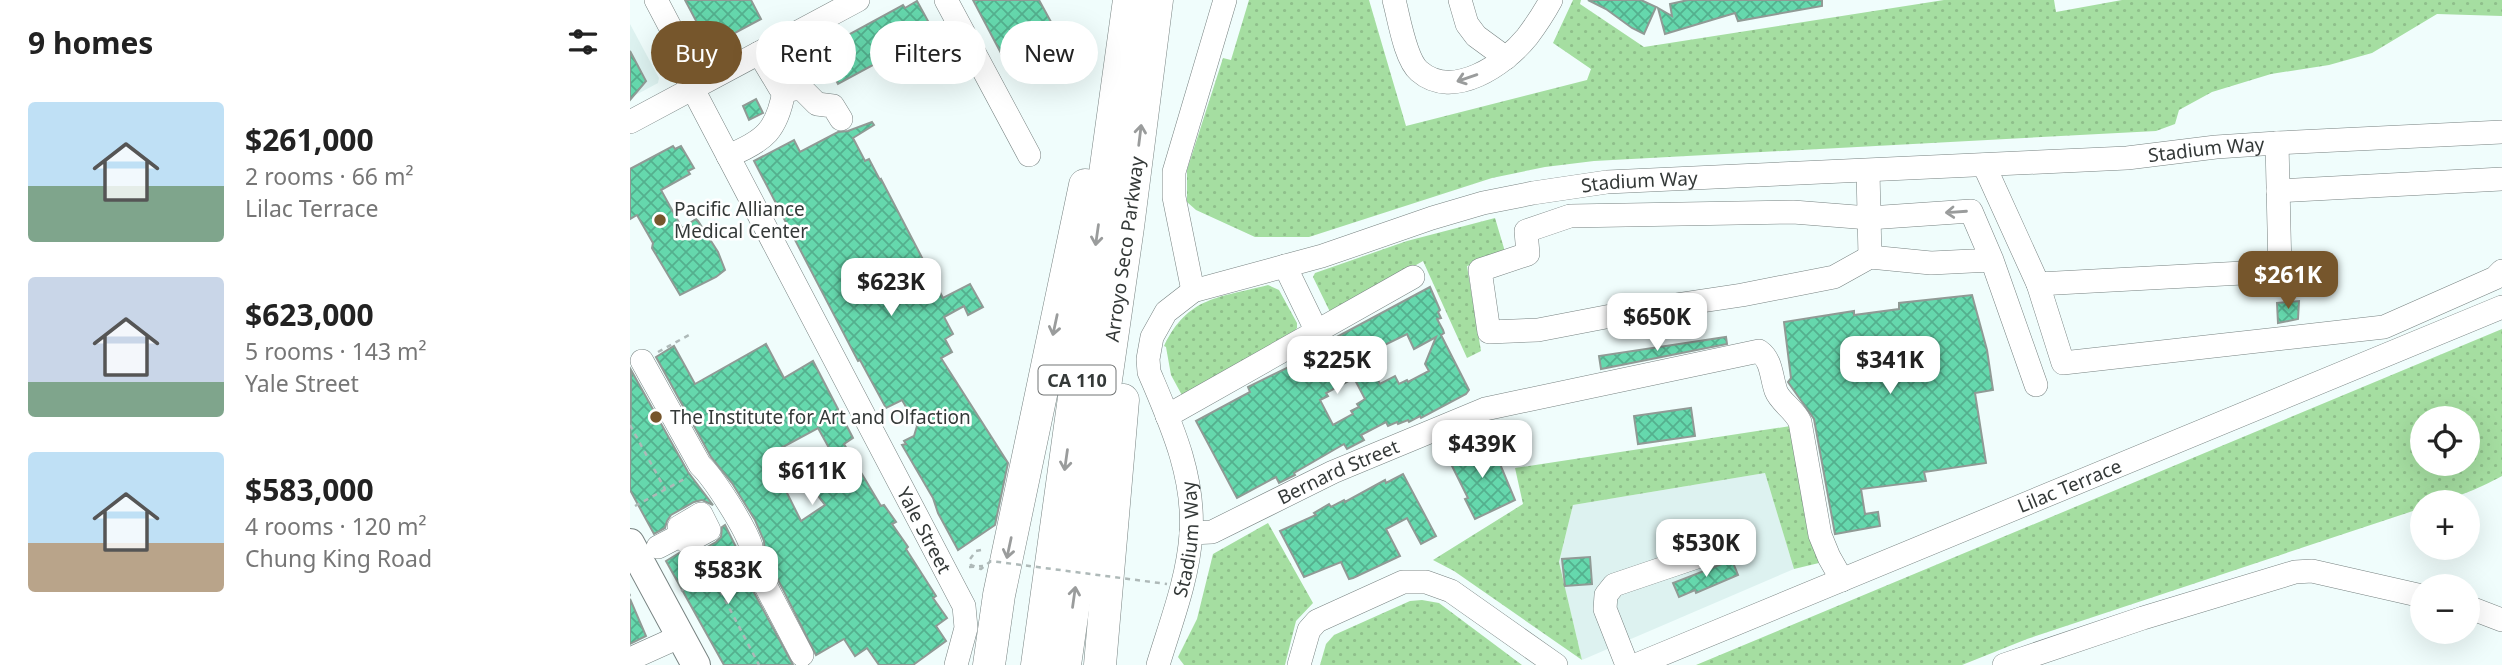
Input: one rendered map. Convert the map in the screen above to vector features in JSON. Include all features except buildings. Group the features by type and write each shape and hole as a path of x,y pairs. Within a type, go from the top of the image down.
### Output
{"highway":[{"name":"Arroyo Seco Parkway","path":"1037,665 1129,0"},
{"name":"Arroyo Seco Parkway","path":"1065,665 1128,227 1157,0"},
{"path":"989,665 999,595 1085,183 1117,94"},
{"path":"1100,665 1129,329 1128,227"},
{"path":"978,665 999,595"}],"main road":[{"path":"630,542 696,665"}],"street":[{"name":"Yale Street","path":"640,0 652,21"},
{"name":"Yale Street","path":"656,0 667,21"},
{"path":"946,0 1029,155"},
{"path":"1193,291 1174,197 1174,172 1225,0"},
{"path":"1394,0 1411,61 1419,71 1435,80 1455,82 1485,72 1506,58 1526,37 1550,0"},
{"path":"1460,0 1467,24 1476,36 1506,58"},
{"path":"813,21 844,3"},
{"path":"630,122 680,84"},
{"name":"Yale Street","path":"691,84 964,606 966,628 956,665"},
{"path":"778,84 784,91"},
{"path":"784,91 801,88 817,104 833,106 841,119"},
{"path":"728,156 757,142 774,127 780,114 784,91"},
{"name":"Stadium Way","path":"1158,665 1182,586 1191,533 1187,480 1178,445 1149,372 1148,359 1152,337 1166,312 1193,291 1322,256 1432,218 1533,193 1607,182 2127,158 2216,147 2502,132"},
{"path":"2038,284 2280,271 2277,143"},
{"path":"1984,165 2038,284 2063,363 2384,327 2495,278 2502,271"},
{"path":"1862,171 1869,218 1870,257"},
{"path":"2278,191 2502,179"},
{"path":"1992,260 1931,263 1870,257 1834,277 1538,330 1489,332 1480,270 1528,254 1527,231 1570,216 1793,212 1869,218 1970,212 1992,260 2036,385"},
{"path":"1284,265 1317,332"},
{"path":"1167,416 1413,277"},
{"name":"Lilac Terrace","path":"1636,665 2502,307"},
{"name":"Bernard Street","path":"1191,533 1212,532 1333,472 1485,409 1759,351 1767,356 1778,397 1796,414 1800,422 1820,535 1842,580"},
{"path":"642,360 752,547 750,556 802,655"},
{"path":"658,547 683,534 687,542 709,530 705,521 730,507"},
{"path":"1627,665 1605,609 1606,595 1614,585 1744,541"},
{"path":"2004,665 2143,618 2295,572 2312,571 2410,593"},
{"path":"1299,665 1309,630 1317,621 1403,582 1426,582 1451,591 1556,665"},
{"path":"2480,612 2502,620"},
{"path":"630,659 681,636"}],"path":[{"path":"642,360 689,335"},
{"path":"630,425 665,489"},
{"path":"635,506 704,468"},
{"path":"981,550 972,555 970,562 974,568 981,569 990,561 1167,584"},
{"path":"681,591 751,552"},
{"path":"711,573 759,665"}],"shaded area":[{"path":"630,24 651,63 651,84 656,84 630,98"},
{"path":"1765,473 1794,569 1582,660 1559,562 1573,505"}],"green space":[{"path":"1249,0 1369,0 1406,126 1587,80 1591,69 1553,43 1573,0 1581,0 1580,4 1644,47 1944,0 2054,0 2056,12 2122,0 2502,0 2502,16 2437,14 2372,53 2329,65 2271,74 2212,92 2179,110 2175,124 2156,131 1594,161 1545,167 1492,178 1309,237 1255,237 1196,210 1187,202 1187,170 1223,58 1231,60"},
{"path":"1495,218 1506,255 1467,266 1481,351 1467,358 1423,261 1331,314 1313,277 1315,273 1407,241"},
{"path":"1268,285 1279,290 1297,323 1297,328 1292,334 1184,399 1171,375 1164,346 1173,330 1183,317 1207,302"},
{"path":"2502,329 2502,476 2473,490 2410,490 2410,512 2027,639 1962,665 1696,665"},
{"path":"1797,425 1819,563 1794,569 1765,473 1573,505 1559,562 1582,660 1454,571 1433,560 1523,504 1515,468"},
{"path":"1268,523 1313,603 1296,621 1285,665 1184,665 1178,657 1197,619 1213,554"},
{"path":"1410,601 1439,603 1522,665 1320,665 1326,644 1334,635"}],"place":[{"name":"Pacific Alliance Medical Center","path":"660,220"},
{"name":"The Institute for Art and Olfaction","path":"656,417"}]}
